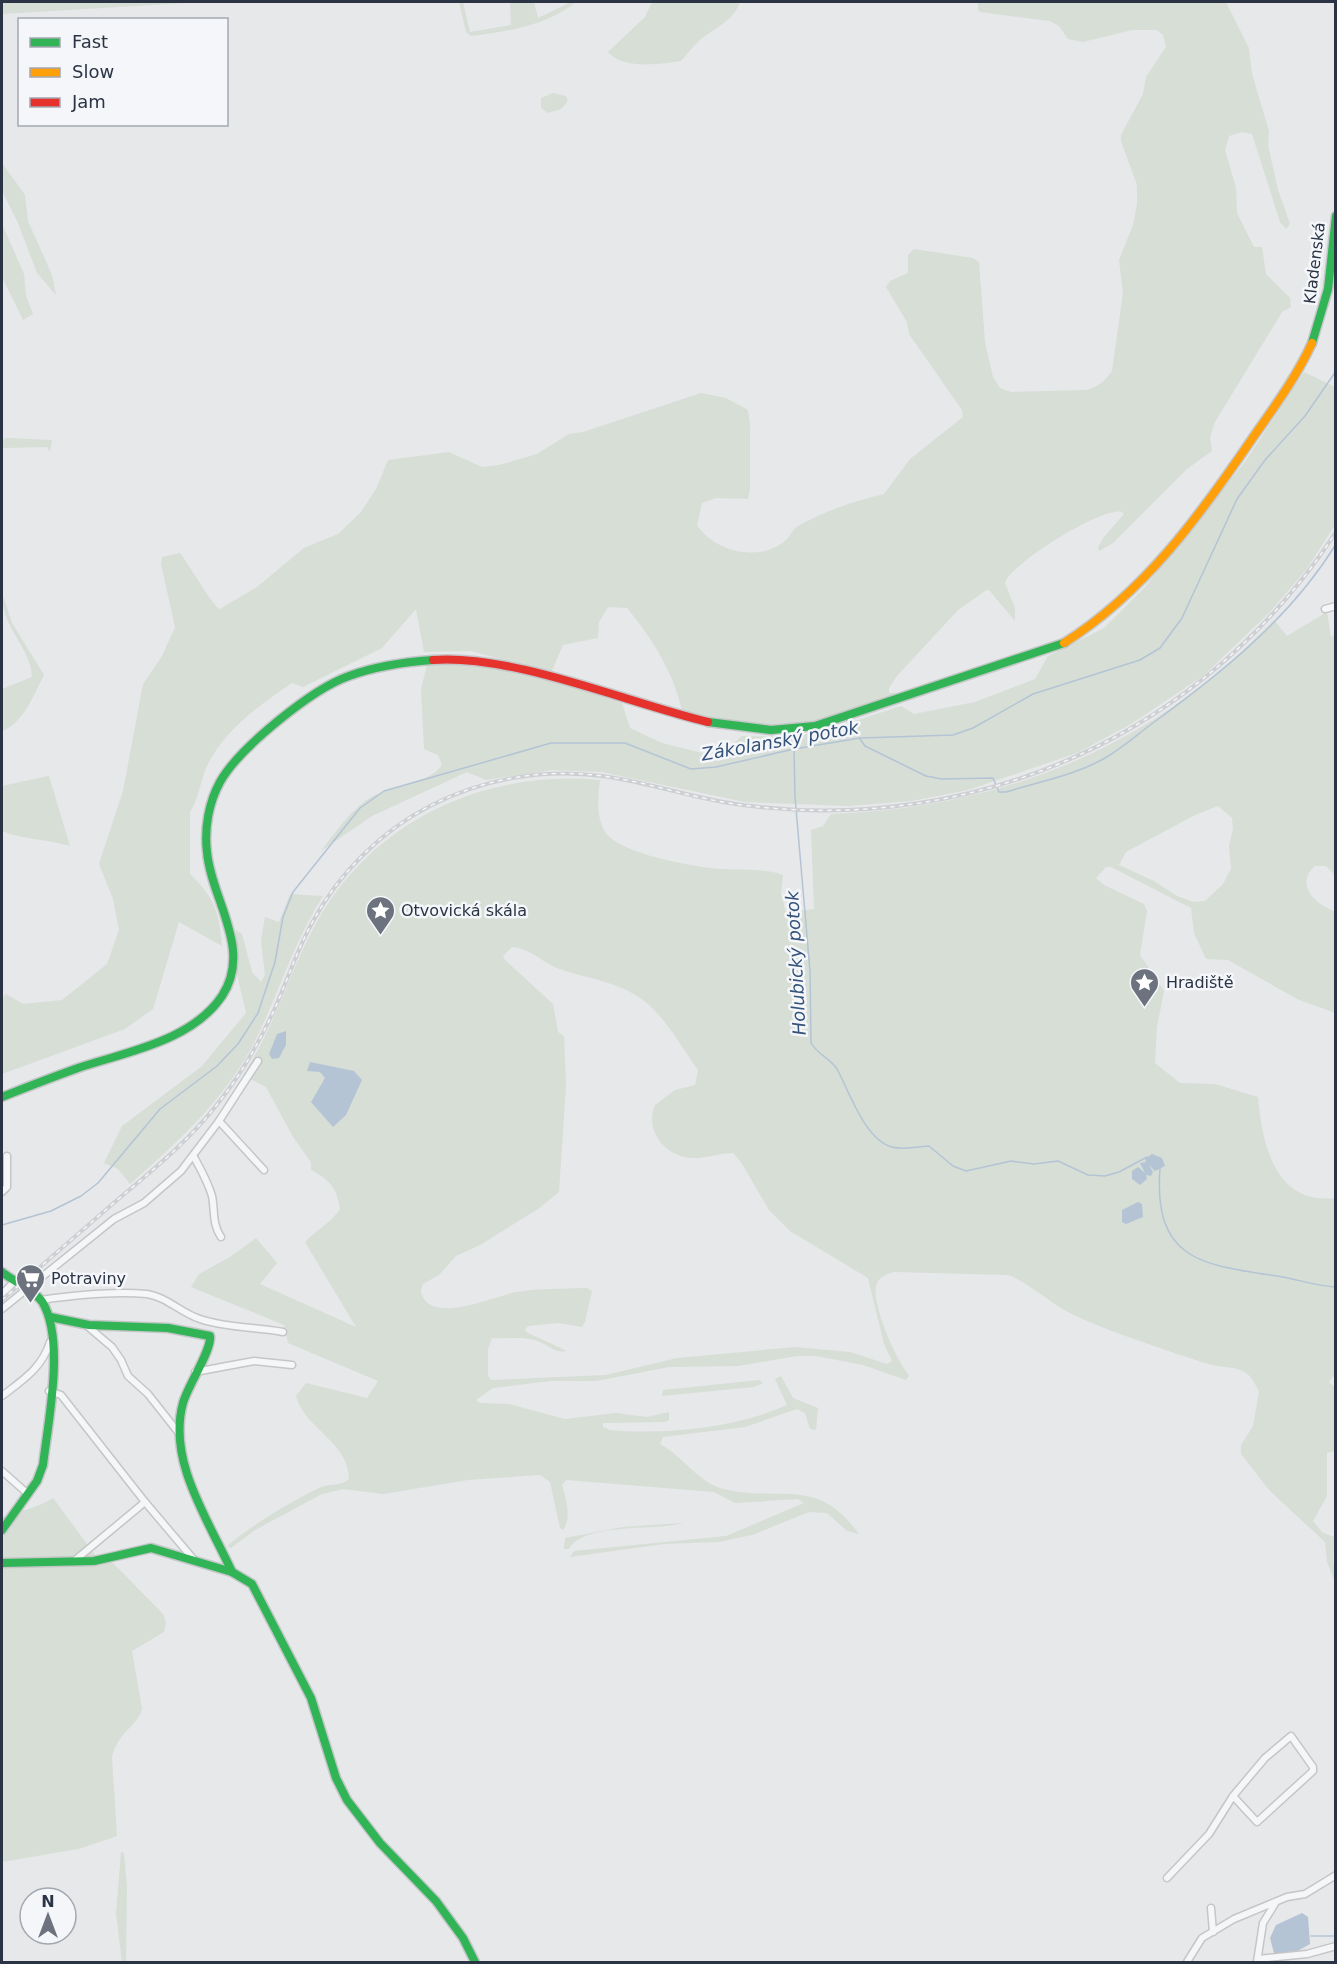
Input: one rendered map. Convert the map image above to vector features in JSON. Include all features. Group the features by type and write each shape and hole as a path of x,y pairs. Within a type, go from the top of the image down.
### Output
{"main road":[{"name":"Kladenská","path":"2,1097 78,1068 137,1051 197,1020 219,1001 226,990 232,958 226,919 208,856 207,829 212,803 222,778 232,765 290,711 316,692 349,676 386,664 423,658 453,659 526,672 689,718 749,729 798,730 830,723 1061,645 1114,609 1178,538 1238,460 1283,394 1308,352 1323,314 1329,289 1335,216"},
{"path":"2,1272 13,1283 40,1300 50,1317 54,1348 43,1465 28,1494 2,1530"},
{"path":"50,1317 85,1324 165,1328 200,1332 210,1336 209,1347 194,1372 182,1407 178,1432 180,1447 192,1482 232,1572"},
{"path":"2,1563 94,1561 151,1548 232,1572 252,1584 311,1698 336,1778 346,1800 380,1843 436,1901 463,1938 475,1962"}],"street":[{"path":"1325,609 1335,606"},
{"path":"2,1309 114,1219 144,1203 194,1157 258,1061"},
{"path":"219,1121 264,1170"},
{"path":"2,1192 7,1187 7,1156"},
{"path":"194,1157 213,1199 215,1227 221,1237"},
{"path":"2,1294 13,1283"},
{"path":"40,1300 121,1293 149,1294 166,1300 181,1311 204,1321 283,1332"},
{"path":"85,1324 112,1347 122,1360 128,1376 147,1394 178,1432"},
{"path":"2,1396 29,1376 45,1359 52,1335"},
{"path":"194,1372 254,1361 292,1365"},
{"path":"49,1391 61,1395 145,1502 196,1561"},
{"path":"2,1471 28,1494"},
{"path":"73,1562 145,1502"},
{"path":"1167,1878 1209,1834 1233,1796 1265,1758 1290,1736 1313,1767 1313,1771 1257,1822 1233,1796"},
{"path":"1187,1962 1202,1938 1234,1919 1287,1897 1305,1894 1335,1875"},
{"path":"1276,1902 1263,1923 1257,1961 1308,1954 1335,1946"},
{"path":"1210,1908 1213,1932"}],"shaded area":[{"path":"2,2 203,2 2,14"},
{"path":"459,2 463,2 470,32 511,25 510,2 534,2 538,18 571,2 576,2 540,22 471,36 466,32"},
{"path":"652,2 740,2 733,15 692,47 681,61 632,64 615,58 608,52 645,17"},
{"path":"978,2 1226,2 1249,48 1252,74 1269,131 1268,145 1278,190 1290,224 1286,229 1280,222 1252,134 1242,132 1229,136 1225,150 1236,188 1237,213 1254,247 1262,247 1266,274 1290,298 1291,307 1282,312 1215,422 1210,437 1212,451 1187,469 1113,543 1099,551 1098,547 1124,514 1122,512 1096,518 1078,527 1023,563 1005,583 1015,608 1015,621 989,590 985,591 958,610 897,676 889,688 889,693 903,693 803,727 757,726 682,711 674,683 661,656 627,608 608,607 599,622 598,638 563,645 551,673 471,651 424,652 416,609 382,648 303,687 292,683 268,700 234,728 208,764 190,812 190,874 214,906 222,946 179,922 153,1009 125,1029 2,1074 2,998 6,994 23,1004 62,1000 107,964 119,930 113,899 99,864 123,791 143,684 162,656 175,627 161,564 162,557 180,553 212,601 220,609 257,587 304,548 338,534 361,512 376,489 388,460 449,452 482,467 499,465 537,454 569,434 583,432 701,393 726,398 748,410 750,489 748,499 716,498 702,503 697,525 715,542 726,548 751,552 776,547 788,538 796,527 819,515 884,494 910,459 963,417 962,410 909,334 907,322 886,287 890,281 908,273 908,255 914,249 973,258 979,262 985,342 993,377 1000,388 1011,392 1087,390 1107,378 1112,371 1123,293 1119,260 1133,225 1137,204 1137,185 1121,141 1121,135 1143,94 1146,77 1166,47 1163,35 1157,30 1132,30 1083,42 1068,39 1059,26 1050,21 980,12"},
{"path":"553,93 566,96 568,101 561,109 548,113 541,108 541,98"},
{"path":"2,163 25,195 28,221 52,275 56,295 37,273 18,223 2,191"},
{"path":"2,224 24,274 26,296 33,314 23,320 2,277"},
{"path":"1304,372 1335,387 1335,525 1306,570 1268,614 1203,676 1131,724 1077,753 968,790 912,801 848,806 745,802 601,772 552,770 486,780 467,772 372,816 321,851 346,819 364,802 384,791 428,777 442,765 438,755 424,749 421,689 427,665 452,664 501,669 622,703 630,728 662,743 718,757 742,736 795,737 840,726 901,706 914,714 975,702 1035,679 1048,656 1104,628 1144,588 1247,459"},
{"path":"2,439 52,440 50,452 47,447 2,448"},
{"path":"2,593 12,623 44,675 22,715 2,731 2,689 32,677 27,656 6,617"},
{"path":"1327,612 1331,637 1336,633 1335,875 1326,866 1315,866 1307,880 1307,887 1315,899 1335,911 1335,1013 1297,999 1228,960 1206,959 1194,933 1191,908 1111,867 1106,867 1096,878 1104,885 1144,904 1147,911 1140,955 1164,991 1157,1027 1155,1063 1180,1083 1215,1084 1258,1097 1263,1134 1268,1151 1285,1182 1298,1192 1315,1198 1335,1198 1336,1373 1329,1382 1335,1387 1335,1451 1327,1453 1327,1496 1313,1521 1323,1533 1335,1537 1333,1558 1335,1582 1327,1562 1325,1542 1269,1490 1241,1454 1241,1445 1253,1426 1259,1392 1255,1383 1245,1372 1235,1368 1212,1365 1096,1325 1062,1309 1008,1275 894,1272 881,1278 876,1286 876,1295 881,1319 892,1346 909,1375 906,1380 863,1365 816,1356 797,1356 738,1366 669,1367 596,1381 550,1381 493,1388 476,1400 480,1403 509,1404 565,1419 616,1413 647,1417 669,1412 669,1420 664,1422 603,1423 603,1427 610,1430 631,1431 677,1430 746,1419 787,1405 775,1379 781,1376 793,1398 818,1408 816,1430 810,1429 805,1413 797,1409 745,1427 663,1437 660,1444 715,1486 744,1493 797,1495 812,1498 828,1504 843,1516 859,1534 847,1531 827,1513 809,1512 752,1535 719,1542 664,1544 570,1557 574,1551 726,1536 804,1503 798,1499 735,1503 714,1492 566,1480 562,1485 568,1514 563,1530 560,1528 550,1482 540,1475 468,1480 383,1494 343,1489 322,1494 255,1530 231,1548 227,1546 295,1500 319,1488 342,1483 349,1479 342,1455 308,1417 296,1396 306,1383 367,1398 378,1381 288,1343 284,1325 191,1287 199,1274 230,1257 256,1238 277,1263 260,1284 356,1327 305,1242 340,1209 335,1190 328,1181 311,1170 311,1162 293,1137 266,1087 243,1075 264,1039 314,927 338,890 366,858 398,831 434,810 473,794 514,784 556,779 600,780 598,805 601,824 610,838 621,845 685,864 719,869 765,871 783,875 781,894 786,913 814,909 811,830 823,826 831,814 933,804 1030,779 1076,761 1121,739 1165,712 1216,675 1274,620 1287,636","holes":["1218,806 1232,818 1233,829 1229,846 1231,869 1223,884 1205,901 1194,902 1177,896 1154,881 1119,865 1126,852 1195,815","512,947 529,952 557,968 632,993 661,1017 698,1070 695,1085 675,1090 655,1105 652,1124 659,1140 673,1152 691,1158 733,1153 741,1162 769,1210 790,1231 868,1278 884,1344 892,1361 887,1364 850,1352 795,1347 677,1358 606,1375 491,1380 488,1376 488,1349 492,1338 529,1339 556,1350 567,1351 526,1332 525,1329 528,1326 558,1323 582,1327 592,1291 587,1288 516,1292 452,1308 440,1308 430,1304 421,1294 423,1284 439,1275 456,1256 480,1245 538,1209 559,1192 566,1086 564,1036 558,1032 553,1004 505,960 503,956"]},
{"path":"49,776 70,846 2,831 2,786"},
{"path":"290,894 323,896 294,951 253,1045 228,1085 198,1120 130,1184 118,1169 104,1163 122,1126 201,1067 246,1013 236,970 236,930 242,934 252,972 261,982 265,975 261,941 265,917 279,922"},
{"path":"759,1380 763,1383 754,1387 662,1396 663,1390"},
{"path":"53,1498 101,1563 113,1563 163,1614 166,1623 164,1632 132,1651 142,1709 137,1719 118,1741 112,1757 117,1836 78,1849 2,1862 2,1515 5,1517"},
{"path":"683,1523 604,1531 577,1540 569,1549 564,1549 565,1538 623,1527"},
{"path":"121,1852 124,1853 127,1887 126,1962 122,1962 116,1914"}],"water":[{"path":"286,1031 286,1045 279,1058 272,1059 269,1054 277,1034"},
{"path":"310,1062 354,1071 362,1080 346,1115 333,1127 311,1102 325,1078 320,1072 307,1071"},
{"path":"1152,1154 1162,1158 1165,1166 1155,1171 1149,1165 1153,1172 1151,1176 1146,1175 1147,1179 1140,1185 1132,1179 1132,1171 1138,1167 1145,1173 1140,1163 1146,1162 1145,1159"},
{"path":"1138,1202 1142,1204 1143,1217 1126,1224 1122,1222 1122,1210"},
{"path":"1302,1913 1308,1917 1310,1944 1294,1953 1274,1953 1270,1938 1276,1925"}],"waterway":[{"name":"Zákolanský potok","path":"2,1225 51,1211 81,1196 98,1183 160,1109 217,1066 238,1044 258,1013 275,962 283,917 293,892 360,808 384,791 551,743 625,743 691,769 716,767 794,749 860,738 953,735 973,728 1033,694 1140,660 1160,648 1182,618 1237,499 1265,460 1305,416 1336,371"},
{"path":"860,739 865,746 926,776 942,779 993,778 999,792 1057,778 1082,769 1119,749 1207,682 1255,641 1299,595 1336,544"},
{"name":"Holubický potok","path":"794,749 795,797 810,971 811,1043 837,1069 859,1114 874,1135 882,1143 896,1148 929,1146 953,1166 966,1171 1011,1161 1034,1164 1058,1161 1088,1175 1105,1176 1119,1172 1147,1157"},
{"name":"Holubický potok","path":"1160,1168 1160,1199 1165,1222 1174,1240 1187,1252 1205,1261 1226,1267 1336,1287"},
{"name":"Holubický potok","path":"1311,1936 1336,1936"}],"railway":[{"path":"2,1300 157,1166 208,1116 257,1045 302,944 323,905 362,856 412,816 471,789 535,775 602,776 742,805 830,810 916,804 999,785 1079,755 1153,714 1222,663 1283,602 1336,532"}],"traffic: fast":[{"path":"1312,343 1328,289 1336,216"},
{"path":"708,722 771,730 815,726 1064,643"},
{"path":"2,1097 78,1068 157,1043 194,1024 209,1011 222,996 230,978 233,960 228,924 210,870 206,843 208,816 220,782 229,768 259,737 316,693 349,676 380,667 433,660"},
{"path":"2,1272 30,1290 43,1303 50,1319 54,1360 43,1465 37,1481 2,1530"},
{"path":"50,1317 89,1325 168,1328 210,1336 204,1359 183,1403 180,1425 181,1447 185,1469 193,1490 232,1572"},
{"path":"2,1563 94,1561 151,1548 232,1572 252,1584 311,1698 336,1778 347,1800 380,1843 436,1901 463,1938 475,1962"}],"traffic: slow":[{"path":"1064,643 1120,600 1170,550 1270,413 1293,379 1312,343"}],"traffic: jam":[{"path":"433,660 465,660 534,672 708,722"}],"place":[{"name":"Otvovická skála","path":"380,936"},
{"name":"Hradiště","path":"1145,1008"},
{"name":"Potraviny","path":"30,1304"}]}
